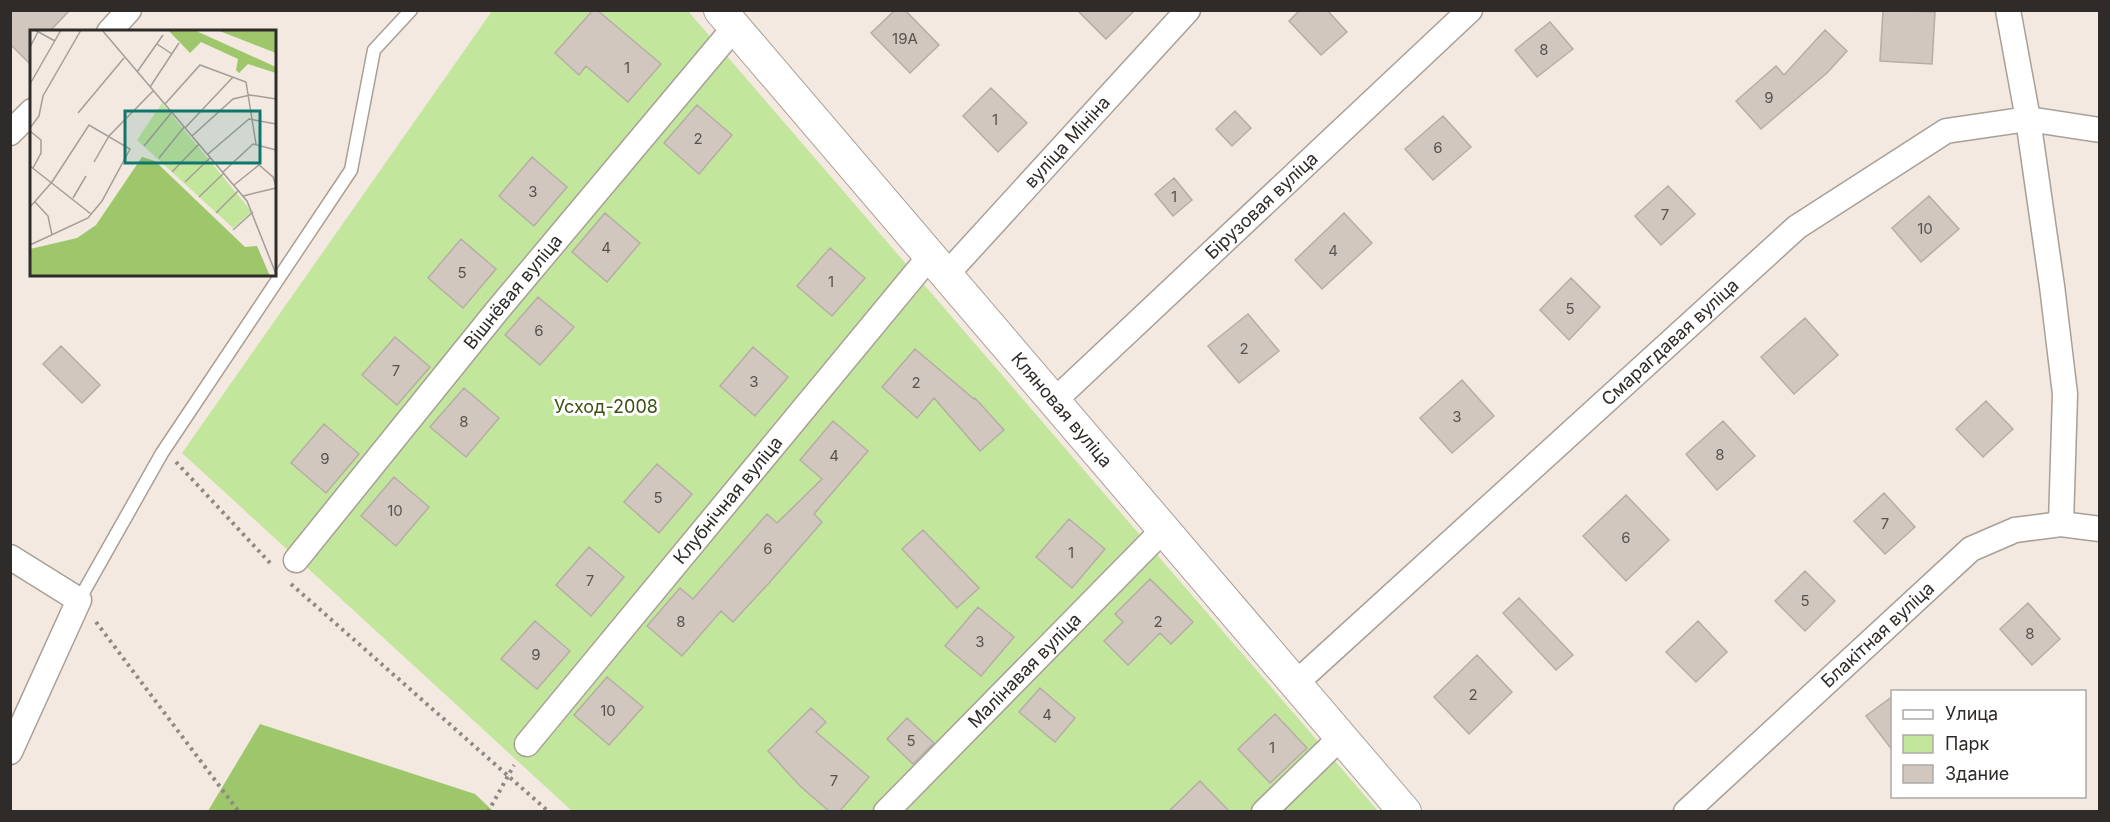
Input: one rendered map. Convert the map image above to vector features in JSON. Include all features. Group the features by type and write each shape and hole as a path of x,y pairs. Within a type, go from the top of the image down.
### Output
{"street":[{"path":"111,30 129,10"},
{"name":"вуліца Мініна","path":"938,265 1188,10"},
{"name":"Бірузовая вуліца","path":"1054,400 1470,10"},
{"path":"2008,10 2028,118 2065,394 2061,524"},
{"name":"Кляновая вуліца","path":"727,19 1405,812"},
{"name":"Вішнёвая вуліца","path":"289,568 496,312 727,19"},
{"path":"10,132 30,113"},
{"name":"Смарагдавая вуліца","path":"1296,682 1797,227 1946,131 2028,118 2100,130"},
{"name":"Клубнічная вуліца","path":"527,744 938,265"},
{"name":"Блакітная вуліца","path":"1686,812 1971,549 2015,530 2061,524 2100,529"},
{"name":"Малінавая вуліца","path":"886,812 1163,530"},
{"path":"10,557 79,600 10,752"},
{"path":"1264,812 1341,737"}],"lane":[{"path":"79,600 162,453 351,170 374,50 411,10"}],"path":[{"path":"172,458 508,776 549,812"},
{"path":"79,600 239,812"},
{"path":"488,812 527,744"}],"green space":[{"name":"Усход-2008","path":"492,11 688,11 1378,811 572,811 182,453"},
{"path":"260,724 475,794 493,811 208,811"}],"building":[{"path":"10,10 70,10 51,30 30,30 30,64 10,44"},
{"path":"593,10 597,10 661,64 628,102 586,66 579,75 555,53"},
{"path":"895,10 905,10 939,45 910,73 871,33"},
{"path":"1077,10 1135,10 1106,39"},
{"path":"1300,10 1327,10 1347,32 1321,55 1289,21"},
{"path":"1883,10 1935,12 1932,64 1880,61"},
{"path":"1550,22 1573,49 1537,77 1515,50"},
{"path":"1825,30 1847,51 1827,73 1761,129 1736,101 1776,66 1784,75"},
{"path":"991,88 1027,123 998,152 963,116"},
{"path":"697,105 732,135 699,174 664,143"},
{"path":"1235,111 1251,128 1232,146 1216,129"},
{"path":"1443,116 1471,147 1433,180 1405,149"},
{"path":"532,157 567,187 534,226 499,196"},
{"path":"1174,178 1192,200 1173,216 1155,194"},
{"path":"1668,186 1695,214 1661,245 1635,216"},
{"path":"1929,196 1959,229 1921,262 1892,228"},
{"path":"605,213 640,243 607,282 572,252"},
{"path":"1344,213 1372,243 1322,289 1295,260"},
{"path":"461,239 496,269 463,308 428,278"},
{"path":"830,248 865,278 832,316 797,286"},
{"path":"1571,278 1600,307 1569,340 1540,310"},
{"path":"538,297 574,327 540,365 505,335"},
{"path":"1248,314 1279,351 1239,383 1208,346"},
{"path":"1805,318 1838,355 1794,394 1761,357"},
{"path":"395,337 430,367 397,405 362,375"},
{"path":"61,346 100,385 82,403 43,364"},
{"path":"753,347 788,377 755,416 720,386"},
{"path":"915,349 975,398 1004,430 980,451 934,398 917,418 882,387"},
{"path":"1462,380 1494,416 1452,453 1420,418"},
{"path":"464,388 499,418 466,457 430,427"},
{"path":"1986,401 2013,429 1983,457 1956,429"},
{"path":"833,421 868,451 814,514 822,522 769,583 733,622 721,611 682,656 647,626 680,588 693,599 767,514 777,523 822,479 800,460"},
{"path":"1723,421 1755,456 1717,490 1686,454"},
{"path":"324,424 359,454 326,493 291,463"},
{"path":"657,464 692,494 659,533 624,502"},
{"path":"394,477 429,507 396,546 361,516"},
{"path":"1884,493 1915,527 1885,554 1854,521"},
{"path":"1626,495 1669,540 1626,581 1583,536"},
{"path":"1069,519 1105,549 1072,588 1036,557"},
{"path":"923,530 979,588 957,608 902,549"},
{"path":"589,547 624,577 591,616 556,585"},
{"path":"1805,571 1835,601 1805,631 1775,601"},
{"path":"1150,579 1193,622 1171,644 1160,633 1128,665 1104,641 1123,622 1115,614"},
{"path":"1519,598 1573,655 1556,670 1503,613"},
{"path":"2028,603 2060,639 2032,665 2000,629"},
{"path":"978,607 1014,637 981,676 945,646"},
{"path":"535,621 570,651 537,689 501,659"},
{"path":"1698,621 1727,652 1696,682 1666,652"},
{"path":"1477,655 1512,692 1469,734 1434,697"},
{"path":"607,677 643,707 609,745 574,715"},
{"path":"1040,688 1075,718 1055,742 1019,712"},
{"path":"1891,697 1891,748 1866,716"},
{"path":"811,708 826,722 816,732 869,777 839,812 830,812 800,786 768,751"},
{"path":"1275,714 1307,748 1270,783 1238,749"},
{"path":"907,718 934,743 913,764 887,739"},
{"path":"1200,781 1230,812 1168,812"}]}
